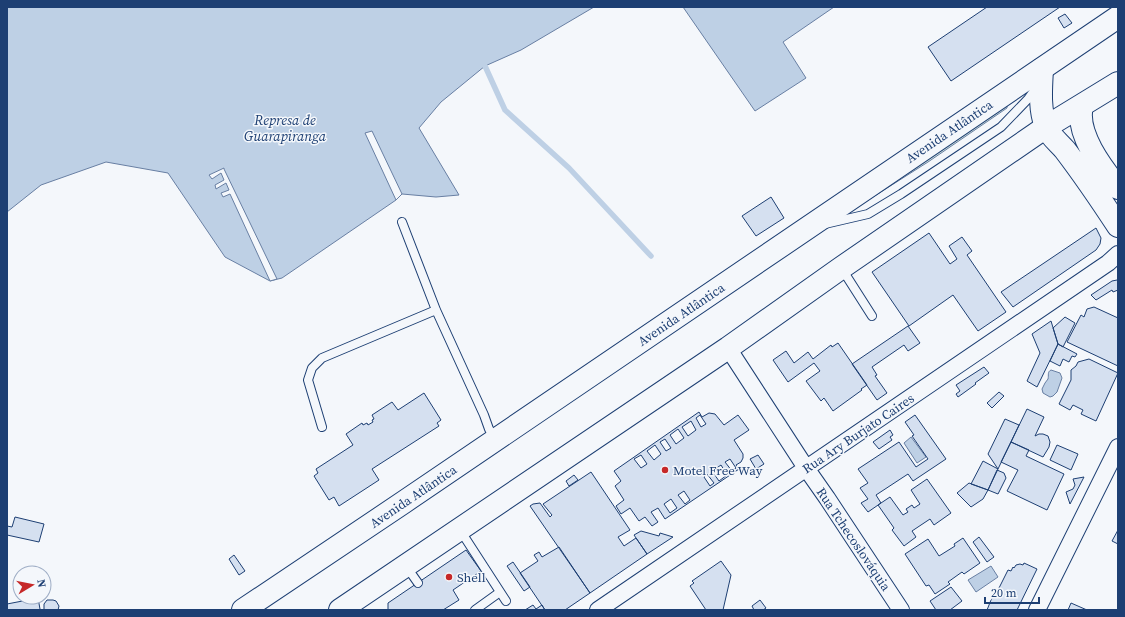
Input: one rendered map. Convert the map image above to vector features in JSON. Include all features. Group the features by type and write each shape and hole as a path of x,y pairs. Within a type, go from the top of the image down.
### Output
{"main road":[{"name":"Avenida Atlântica","path":"244,610 1118,17"},
{"path":"1039,70 1046,127 1098,194 1118,226"},
{"path":"351,607 406,566 728,348 841,268 1046,127 1118,83"},
{"path":"1082,106 1081,120 1087,141 1098,161 1118,188"}],"street":[{"name":"Rua Ary Burjato Caires","path":"598,610 1028,319 1108,263 1118,254"},
{"name":"Rua Tchecoslováquia","path":"728,348 901,610"},
{"path":"1037,610 1118,447"}],"lane":[{"path":"402,222 436,310 495,440"},
{"path":"841,268 872,316"},
{"path":"322,427 308,380 312,368 322,358 436,310"},
{"path":"459,530 506,601"},
{"path":"406,566 418,584"},
{"path":"474,610 500,592"}],"shaded area":[{"path":"1007,105 1007,108 928,162 854,209"}],"water":[{"name":"Represa de Guarapiranga","path":"7,7 594,7 521,50 485,66 441,102 419,128 459,195 436,197 402,194 396,200 282,278 270,281 225,257 168,173 106,162 41,185 7,212"},
{"path":"683,7 834,7 783,42 806,78 755,111"},
{"path":"1051,370 1060,373 1062,378 1057,392 1050,397 1043,393 1042,389"},
{"path":"911,437 926,457 917,463 904,443"},
{"path":"991,566 998,577 976,592 968,580"}],"pier":[{"path":"372,131 402,194 396,200 365,133"},
{"path":"224,168 277,279 270,281 230,194 223,197 221,193 229,190 226,183 216,189 215,185 224,180 221,173 212,179 209,175"}],"building":[{"path":"987,7 1060,7 951,81 928,47"},
{"path":"1065,14 1072,23 1064,28 1058,18"},
{"path":"771,197 784,218 756,236 742,216"},
{"path":"1096,228 1101,238 1100,244 1096,250 1013,307 1001,292"},
{"path":"929,233 950,264 957,259 949,246 962,237 972,251 967,255 1006,312 978,331 953,295 909,326 872,272"},
{"path":"1118,280 1118,290 1113,292 1112,290 1096,300 1091,295 1112,281"},
{"path":"1094,307 1118,318 1118,366 1067,342 1081,315 1084,317 1087,309"},
{"path":"1065,317 1075,323 1063,347 1058,344 1053,328"},
{"path":"1051,321 1058,344 1037,387 1027,381 1040,353 1032,334"},
{"path":"908,326 920,343 908,351 904,345 872,367 877,375 875,376 887,393 877,400 852,364"},
{"path":"838,343 867,385 833,411 824,398 821,401 806,381 820,371 814,363 788,382 773,360 786,351 794,363 808,352 813,359 831,345 832,347"},
{"path":"1058,344 1077,354 1075,357 1072,356 1069,362 1063,359 1060,366 1050,361"},
{"path":"1089,359 1118,373 1096,421 1081,414 1083,410 1073,405 1070,410 1059,404 1071,380 1071,370 1078,362"},
{"path":"984,367 989,373 958,397 956,394 960,391 956,385"},
{"path":"999,392 1004,396 992,408 987,403"},
{"path":"424,393 441,420 437,423 439,426 372,469 379,480 339,506 334,497 329,500 314,476 318,473 316,469 353,445 346,434 362,423 363,425 367,423 368,425 373,422 372,420 374,419 372,415 392,402 398,410"},
{"path":"1027,409 1044,417 1035,436 1043,434 1048,436 1050,442 1049,447 1043,457 1011,442"},
{"name":"Motel Free Way","path":"699,412 702,417 709,413 715,414 724,425 738,415 749,430 734,440 743,454 741,462 736,465 739,469 665,519 658,508 651,512 658,522 652,526 645,517 639,521 630,508 621,514 616,506 624,500 615,486 621,481 614,471","holes":["700,415 706,424 701,427 696,418","691,421 696,430 688,436 682,427","678,429 684,438 676,444 670,435","665,439 671,448 666,451 660,442","655,445 661,454 654,460 647,451","641,455 647,464 641,468 634,459","730,459 736,468 732,471 725,462","721,465 727,475 719,481 712,471","707,474 714,483 710,486 704,477","684,491 690,500 685,504 678,495","671,499 677,508 670,513 664,504"]},
{"path":"915,415 946,459 913,481 908,474 876,495 881,503 868,512 861,503 868,499 860,488 868,483 858,469 899,442 916,467 928,459 912,436 914,435 905,422"},
{"path":"1005,419 1019,425 998,469 988,454"},
{"path":"890,430 893,435 890,437 892,440 879,449 873,442"},
{"path":"1011,442 1029,450 1026,456 1064,474 1047,510 1007,491 1018,470 1001,462"},
{"path":"1057,445 1078,454 1071,470 1050,460"},
{"path":"758,455 764,464 756,469 750,459"},
{"path":"983,461 998,469 988,490 971,484"},
{"path":"997,470 1004,473 1006,478 998,494 988,490"},
{"path":"591,472 630,530 618,537 624,546 636,538 647,554 590,593 530,506 540,503 550,517 552,515 543,504"},
{"path":"574,475 578,480 569,486 566,481"},
{"path":"1084,477 1070,504 1066,492 1073,489 1075,485 1073,479"},
{"path":"927,479 951,513 934,525 930,519 912,531 916,537 904,546 892,530 894,528 878,505 890,497 903,515 908,512 906,509 912,505 914,508 920,504 911,490"},
{"path":"969,483 988,490 983,499 971,507 957,493"},
{"path":"15,517 44,524 39,542 7,535 7,526 12,527"},
{"path":"1118,530 1118,544 1112,541"},
{"path":"641,531 659,536 660,533 673,537 647,554 634,535"},
{"path":"979,537 994,557 987,562 973,542"},
{"path":"963,538 980,563 964,574 962,572 948,582 950,584 935,594 929,585 926,586 905,554 928,539 939,556 955,546 954,544"},
{"path":"559,547 590,593 565,610 545,610 520,573 538,561 534,555 539,552 542,557"},
{"name":"Shell","path":"466,550 481,571 453,590 459,600 443,610 388,610 388,603"},
{"path":"234,555 245,571 239,575 229,559"},
{"path":"721,561 731,575 723,610 706,610 690,586 694,583 692,581"},
{"path":"513,562 530,587 524,591 507,566"},
{"path":"1024,563 1037,569 1017,610 987,610 993,595 995,596 1008,570 1011,571 1016,565 1023,565"},
{"path":"951,587 962,601 950,610 936,610 930,601"},
{"path":"52,600 56,601 59,606 58,610 44,610 44,605 52,605"},
{"path":"760,600 766,608 763,610 754,610 752,606"},
{"path":"1071,603 1087,610 1068,610"},
{"path":"7,604 39,605 40,609 7,610"},
{"path":"533,605 536,609 542,605 545,610 525,610"}],"waterway":[{"path":"485,66 505,110 569,168 651,256"}],"place":[{"name":"Motel Free Way","path":"665,470"},
{"name":"Shell","path":"449,577"}]}
